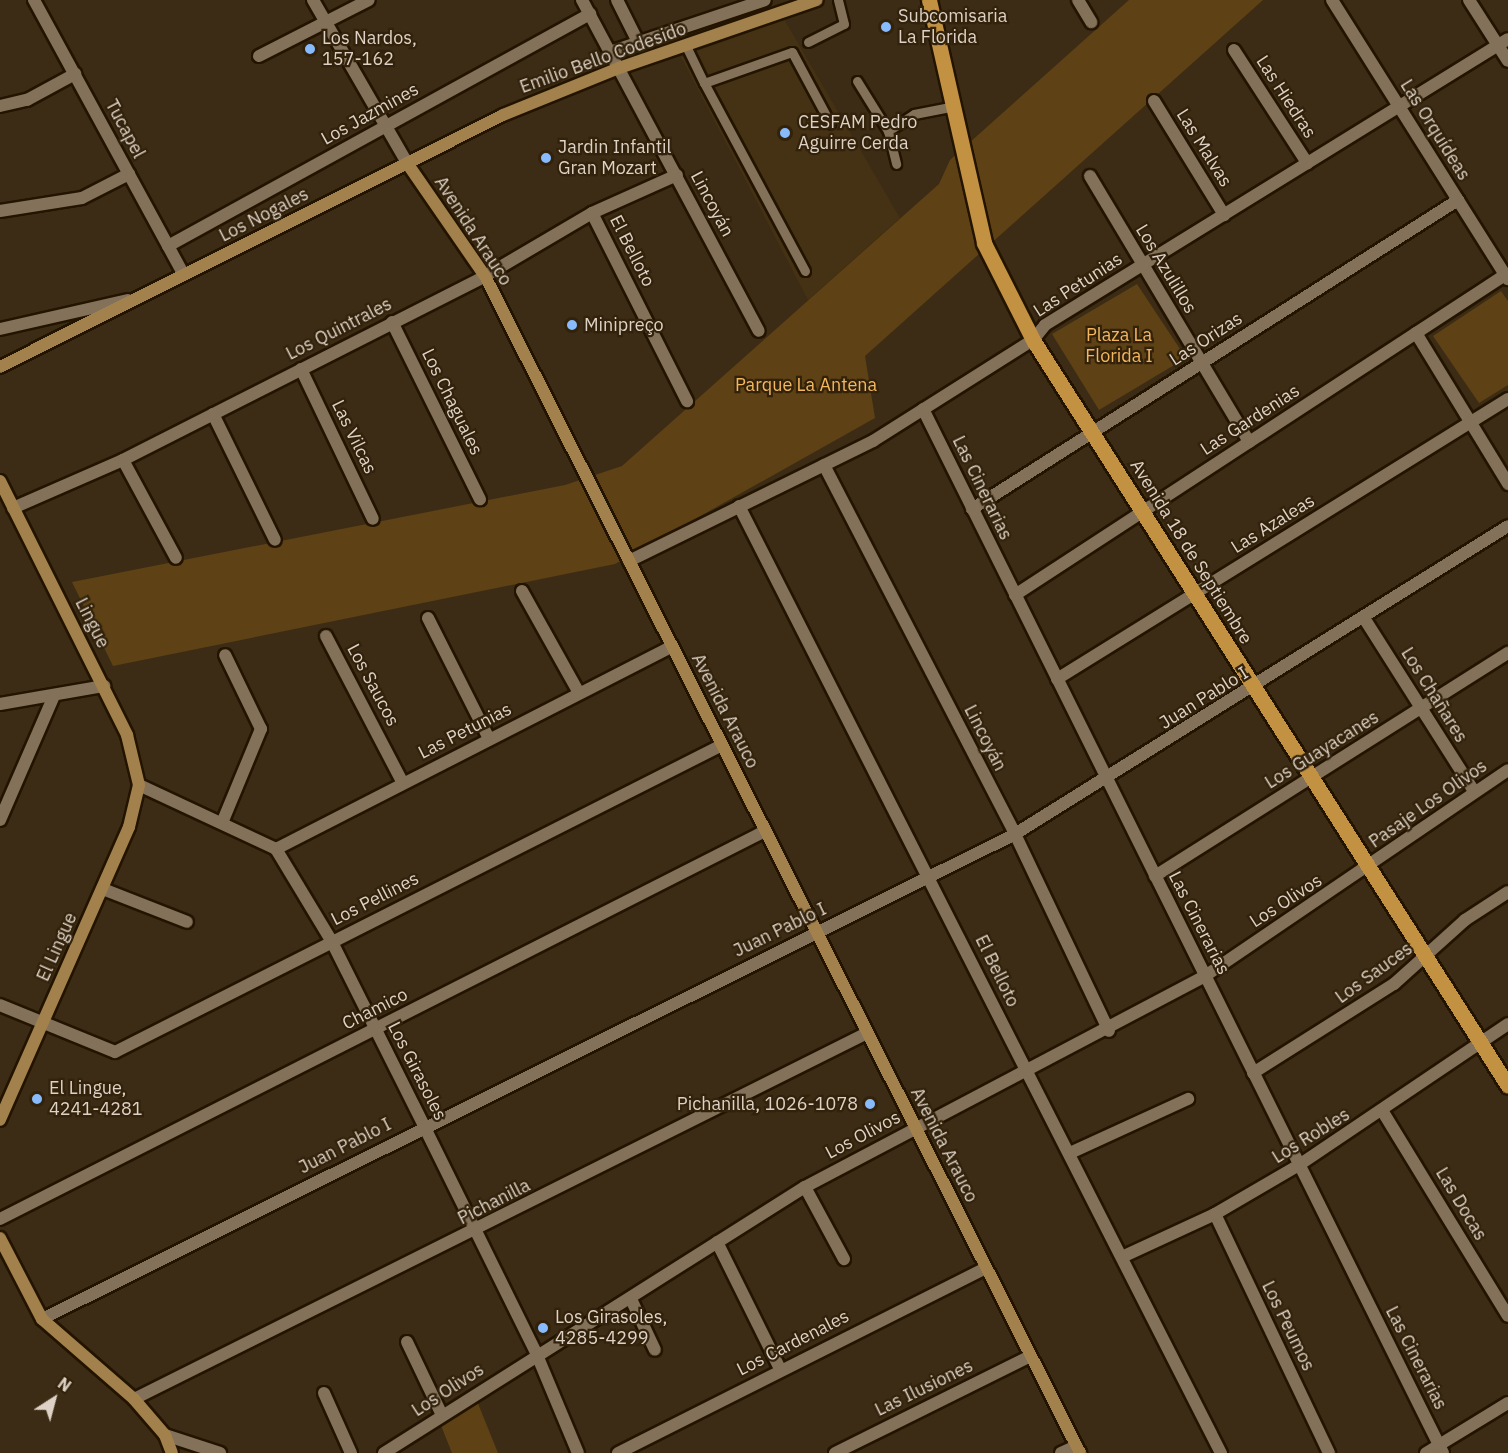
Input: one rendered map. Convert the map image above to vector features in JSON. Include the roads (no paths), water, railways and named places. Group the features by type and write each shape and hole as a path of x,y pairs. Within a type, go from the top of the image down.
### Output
{"main road":[{"name":"Avenida 18 de Septiembre","path":"929,0 951,107 984,243 1033,340 1508,1086"}],"street":[{"name":"Tucapel","path":"34,0 184,275"},
{"name":"Avenida Arauco","path":"313,0 382,128 485,276 1078,1449"},
{"path":"259,56 369,0"},
{"name":"Lincoyán","path":"582,0 759,331"},
{"path":"616,0 638,42"},
{"path":"610,52 765,0 775,16"},
{"name":"Emilio Bello Codesido","path":"407,163 503,115 619,68 817,0"},
{"path":"1078,0 1091,22"},
{"name":"Las Orquídeas","path":"1332,0 1507,277"},
{"path":"1469,0 1503,42 1508,61"},
{"name":"Los Jazmines","path":"168,246 590,14"},
{"name":"Las Petunias","path":"629,561 824,465 922,409 1033,340 1045,325 1503,42"},
{"name":"Las Hiedras","path":"1234,50 1308,163"},
{"path":"0,106 27,100 75,74"},
{"name":"Las Malvas","path":"1154,101 1224,214"},
{"name":"Los Nogales","path":"0,367 407,163"},
{"path":"0,212 82,198 129,174"},
{"name":"Los Quintrales","path":"13,508 123,459 213,414 485,276 592,213 677,176"},
{"name":"Los Azulillos","path":"1090,176 1249,442"},
{"name":"Las Orizas","path":"972,509 1458,200"},
{"name":"El Belloto","path":"592,213 687,401"},
{"name":"Las Gardenias","path":"1015,595 1416,333 1507,277"},
{"name":"Los Nogales","path":"0,329 138,298"},
{"name":"Los Chaguales","path":"392,322 480,499"},
{"path":"1416,333 1508,484"},
{"name":"Las Vilcas","path":"301,369 374,519"},
{"name":"Las Azaleas","path":"1057,679 1508,399"},
{"name":"Las Cinerarias","path":"922,409 1441,1449"},
{"path":"213,414 275,540"},
{"path":"123,459 176,558"},
{"name":"Lincoyán","path":"824,465 1015,834 1109,1031"},
{"name":"Lingue","path":"0,481 127,735 139,785"},
{"name":"El Belloto","path":"739,506 929,875 1026,1073 1070,1154 1221,1453"},
{"name":"Juan Pablo I","path":"42,1319 424,1126 1015,834 1107,780 1508,526"},
{"path":"522,591 579,693"},
{"path":"428,618 489,739"},
{"name":"Los Chañares","path":"1364,618 1420,710 1474,791"},
{"name":"Los Saucos","path":"327,636 404,783"},
{"name":"Las Petunias","path":"276,849 672,646"},
{"name":"Los Guayacanes","path":"1155,876 1508,653"},
{"path":"222,823 261,729 225,655"},
{"path":"0,704 104,686"},
{"path":"0,820 54,696"},
{"name":"Los Pellines","path":"0,1005 41,1025 115,1052 331,940 722,745"},
{"name":"Pasaje Los Olivos","path":"1369,868 1474,791 1508,770"},
{"path":"139,785 276,849"},
{"name":"El Lingue","path":"0,1120 129,827 139,785"},
{"name":"Chamico","path":"0,1219 765,831"},
{"name":"Los Girasoles","path":"276,849 331,940 537,1355 578,1453"},
{"name":"Los Olivos","path":"384,1453 805,1187 915,1128 1109,1031 1205,976 1369,868"},
{"path":"103,889 187,922"},
{"name":"Los Sauces","path":"1253,1073 1346,1017 1426,957 1465,920 1508,892"},
{"name":"Los Robles","path":"1122,1257 1215,1214 1299,1165 1482,1046 1508,1024"},
{"name":"Pichanilla","path":"134,1399 475,1232 867,1033"},
{"path":"1070,1154 1188,1099"},
{"name":"Las Docas","path":"1383,1112 1508,1316"},
{"path":"805,1187 844,1259"},
{"name":"Los Peumos","path":"1215,1214 1329,1453"},
{"path":"0,1238 42,1319 134,1399 165,1436 172,1453"},
{"path":"717,1242 780,1369"},
{"name":"Los Cardenales","path":"618,1453 780,1369 986,1268"},
{"path":"631,1299 655,1350"},
{"path":"406,1342 442,1415"},
{"name":"Las Ilusiones","path":"835,1453 1030,1356"},
{"path":"324,1393 351,1453"},
{"path":"1426,1453 1441,1449 1508,1403"},
{"path":"165,1436 220,1453"},
{"path":"1061,1453 1078,1449"}],"lane":[{"path":"808,42 844,24 837,0"},
{"path":"686,46 805,271"},
{"path":"704,83 792,52 830,123"},
{"path":"857,81 888,131 896,164"},
{"path":"888,131 914,114 951,107"}],"place":[{"name":"Subcomisaria La Florida","path":"886,27"},
{"name":"Los Nardos, 157-162","path":"310,49"},
{"name":"CESFAM Pedro Aguirre Cerda","path":"785,133"},
{"name":"Jardin Infantil Gran Mozart","path":"546,158"},
{"name":"Minipreço","path":"572,325"},
{"name":"El Lingue, 4241-4281","path":"37,1099"},
{"name":"Pichanilla, 1026-1078","path":"870,1104"},
{"name":"Los Girasoles, 4285-4299","path":"543,1328"}],"park label":[{"name":"Plaza La Florida I","path":"1119,346"},
{"name":"Parque La Antena","path":"806,385"}]}
